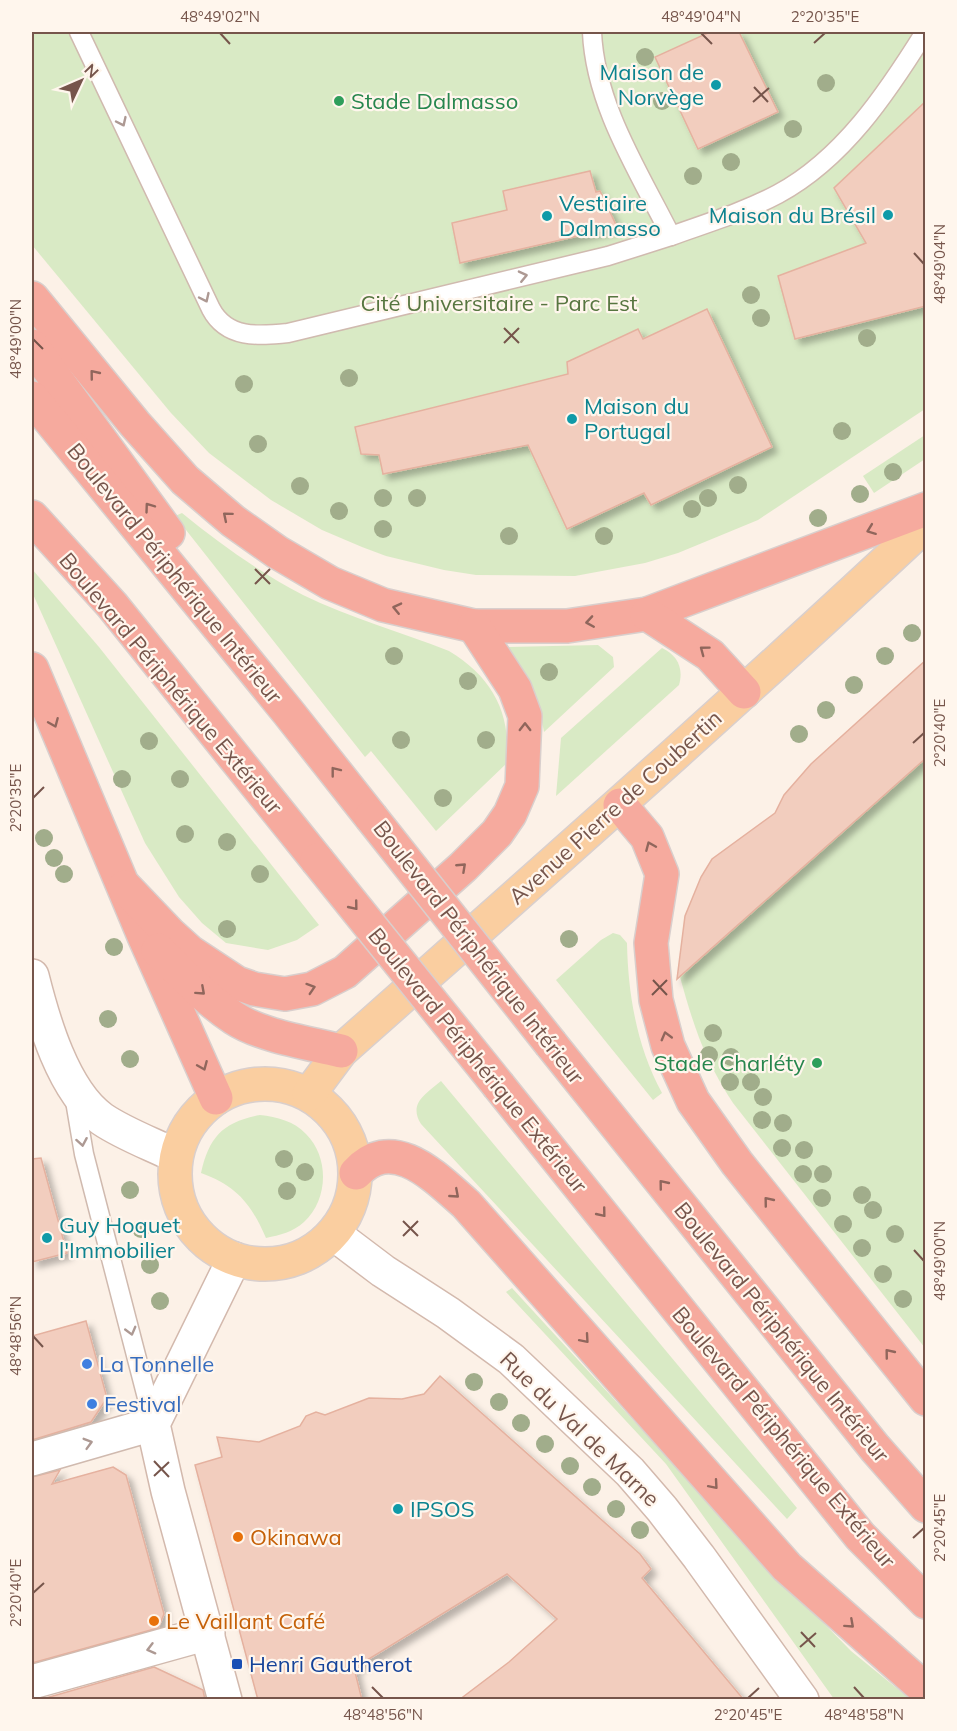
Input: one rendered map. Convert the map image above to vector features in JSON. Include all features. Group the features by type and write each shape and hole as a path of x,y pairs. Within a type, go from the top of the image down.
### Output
{"highway":[{"path":"32,297 149,440 185,480 233,521 277,552 330,583 383,605 474,626 567,626 647,614 926,509"},
{"path":"32,346 182,552 288,712"},
{"name":"Boulevard Périphérique Intérieur","path":"32,399 288,712 875,1448 926,1506"},
{"name":"Boulevard Périphérique Extérieur","path":"32,517 112,605 860,1536 926,1602"},
{"path":"647,614 710,655 744,692"},
{"path":"124,887 190,952 237,983 254,989 285,994 312,988 345,972 463,867 496,833 510,814 522,786 525,716 515,689 474,626"},
{"path":"32,669 144,936 216,1098"},
{"path":"620,805 646,837 662,874 651,943 656,1000 668,1046 693,1101 737,1162 926,1399"},
{"path":"144,936 204,994 235,1019 270,1033 340,1051"},
{"path":"356,1173 371,1159 392,1156 422,1168 466,1204 787,1567 926,1690"}],"main road":[{"name":"Avenue Pierre de Coubertin","path":"309,1094 340,1051 620,805 926,524"},
{"path":"32,976 51,1037 72,1084 83,1101 102,1119 176,1156"},
{"path":"269,1083 290,1086 309,1094 331,1112 347,1134 353,1151 356,1173 353,1195 346,1216 334,1234 312,1251 287,1262 260,1265 234,1259 211,1246 193,1229 180,1206 175,1182 176,1156 183,1135 194,1117 216,1098 248,1084 269,1083"},
{"name":"Rue du Val de Marne","path":"334,1234 383,1271 448,1313 511,1359 630,1472 699,1557 802,1700"},
{"path":"225,1700 168,1491 153,1424 234,1259"},
{"path":"32,1459 153,1424"},
{"path":"32,1682 208,1633"}],"lane":[{"path":"79,32 215,318 232,331 268,335 288,333 608,256 750,208 780,193 807,175 837,150 869,114 925,32"},
{"path":"592,32 599,80 608,107 671,236"},
{"path":"72,1084 84,1154 153,1424"}],"green space":[{"name":"Cité Universitaire - Parc Est","path":"32,32 925,32 925,409 758,520 678,553 645,563 575,576 476,575 386,556 362,547 322,530 271,500 209,453 171,413 32,245"},
{"path":"925,435 925,459 874,493 863,476"},
{"path":"182,513 240,557 303,595 357,618 449,651 464,661 487,684 502,712 506,728 507,763 436,831 371,751 365,757 175,516"},
{"path":"32,569 99,647 319,925 297,940 268,950 226,943 202,923 179,897 145,843 32,592"},
{"path":"598,645 613,657 614,667 544,732 534,698 504,647"},
{"path":"662,648 672,654 678,663 681,673 679,685 556,796 561,738"},
{"name":"Stade Charléty","path":"925,758 925,1348 733,1103 714,1072 701,1042 680,977"},
{"path":"613,933 620,935 627,943 629,982 640,1039 662,1093 653,1100 556,980 601,940"},
{"path":"441,1081 797,1508 787,1519 421,1124 418,1117 418,1105 425,1095"},
{"path":"260,1115 285,1120 306,1134 319,1155 323,1179 318,1202 304,1222 291,1231 266,1238 255,1215 233,1190 201,1173 208,1150 220,1133 236,1122"},
{"path":"512,1288 756,1554 851,1651 910,1699 834,1699 666,1464 506,1292"}],"building":[{"name":"Maison de Norvège","path":"710,32 739,32 778,112 698,149 655,57"},
{"name":"Maison du Brésil","path":"926,101 926,306 795,339 778,276 866,243 834,188"},
{"name":"Vestiaire Dalmasso","path":"590,171 596,192 600,191 617,227 460,263 452,223 507,210 503,191"},
{"name":"Maison du Portugal","path":"707,309 772,447 651,505 644,493 567,529 528,445 383,474 379,455 361,454 355,427 568,374 567,362 638,329 643,339"},
{"path":"926,660 926,758 677,979 685,916 701,877 712,859 775,813 784,795 811,764"},
{"path":"41,1158 67,1253 32,1262 32,1159"},
{"path":"86,1321 107,1398 91,1422 32,1440 32,1336"},
{"name":"IPSOS","path":"440,1376 640,1554 651,1569 642,1578 744,1700 459,1700 509,1662 557,1619 507,1574 354,1668 362,1700 258,1700 195,1465 222,1457 217,1437 259,1442 300,1426 306,1416 316,1412 325,1415 369,1398 402,1399 424,1394"},
{"path":"113,1467 126,1475 164,1614 158,1628 32,1663 32,1477 60,1470 52,1484"},
{"path":"154,1667 203,1690 205,1700 39,1700"}],"place":[{"name":"Maison de Norvège","path":"716,85"},
{"name":"Stade Dalmasso","path":"339,101"},
{"name":"Maison du Brésil","path":"888,215"},
{"name":"Vestiaire Dalmasso","path":"547,216"},
{"name":"Maison du Portugal","path":"572,419"},
{"name":"Stade Charléty","path":"817,1063"},
{"name":"Guy Hoquet l'Immobilier","path":"47,1238"},
{"name":"La Tonnelle","path":"87,1364"},
{"name":"Festival","path":"92,1404"},
{"name":"IPSOS","path":"398,1509"},
{"name":"Okinawa","path":"238,1537"},
{"name":"Le Vaillant Café","path":"154,1621"},
{"name":"Henri Gautherot","path":"237,1664"}]}
